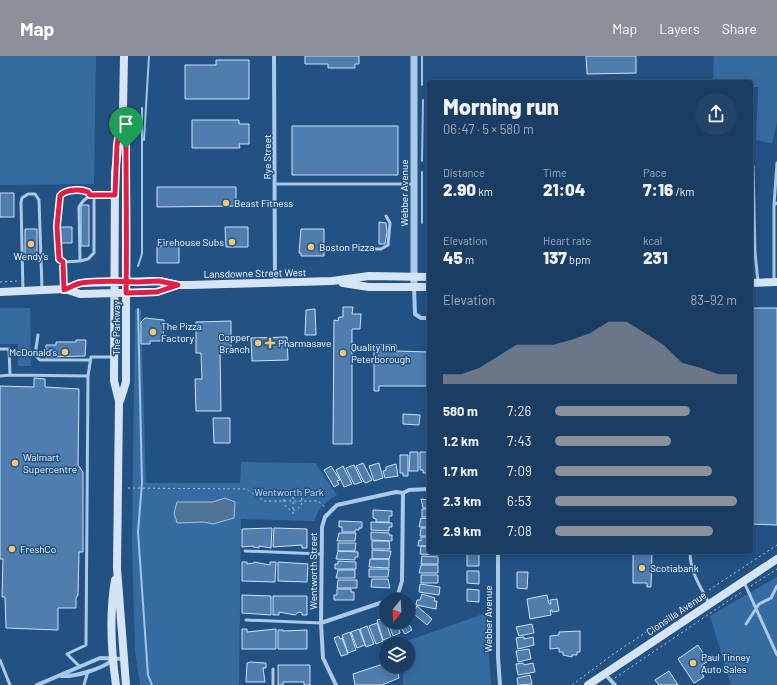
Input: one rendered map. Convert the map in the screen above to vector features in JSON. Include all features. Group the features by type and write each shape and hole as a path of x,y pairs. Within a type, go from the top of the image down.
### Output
{"main road":[{"name":"The Parkway","path":"119,401 126,382 126,148 123,110 124,56"},
{"name":"The Parkway","path":"123,110 117,145 115,195 114,381 119,401 117,568 126,685"},
{"name":"Lansdowne Street West","path":"0,292 65,289 80,283 159,281 178,285 332,281 369,276 427,278"},
{"name":"Lansdowne Street West","path":"332,281 369,286 427,287"},
{"path":"755,283 775,282"},
{"name":"Lansdowne Street West","path":"65,289 80,294 157,292 178,285"},
{"name":"Clonsilla Avenue","path":"588,685 743,580 777,559"},
{"name":"The Parkway","path":"116,685 113,660 111,600 117,568"}],"street":[{"name":"Rye Street","path":"274,56 275,282"},
{"name":"Webber Avenue","path":"414,56 415,314 421,318 427,318"},
{"path":"330,512 337,505 396,492 404,493 409,490 427,489"},
{"path":"398,593 402,581 404,493"},
{"name":"Wentworth Street","path":"330,512 325,517 322,527 321,623 323,658 336,685"},
{"name":"Webber Avenue","path":"498,554 498,657 500,685"},
{"path":"321,623 379,604"},
{"path":"38,685 100,658 113,660 124,659"},
{"path":"61,676 72,676 104,666 113,660"},
{"path":"605,673 615,685"}],"lane":[{"path":"775,282 777,163"},
{"path":"753,166 753,252 755,283"},
{"path":"275,184 414,184"},
{"path":"65,289 63,262 59,259 58,242 60,196 65,192 81,191 88,192 92,195"},
{"path":"23,291 20,202 25,195 32,193 38,196 39,200 42,290"},
{"path":"80,261 79,207 86,197 92,195 115,195"},
{"path":"63,262 88,260 94,253 92,195"},
{"path":"369,249 381,249 388,245 390,223 386,216"},
{"path":"38,335 36,355 40,360 90,360 91,357 115,356"},
{"path":"0,349 9,349 10,375"},
{"path":"79,666 67,654 86,645 88,376 90,360"},
{"path":"0,376 88,376"},
{"path":"245,551 322,554"},
{"path":"690,554 690,563 693,574 709,603"},
{"path":"743,580 777,655"},
{"path":"746,624 759,604 771,598 777,586"},
{"path":"246,620 321,623"},
{"path":"0,660 10,685"},
{"path":"273,669 273,685"},
{"path":"84,685 88,670"}],"path":[{"path":"0,282 22,280"},
{"path":"128,488 246,489 264,500 318,502 330,512"},
{"path":"293,491 293,516"},
{"path":"293,491 299,494 303,501 298,509 293,510 286,507 283,501 286,494 293,491"},
{"path":"572,685 612,655 777,545"},
{"path":"611,680 777,569"}],"green space":[{"path":"0,56 96,56 94,184 0,185"},
{"path":"714,56 777,56 777,122 772,144 756,140 758,87 753,87 753,80 713,80"},
{"path":"0,308 30,308 31,366 18,366 18,344 0,344"},
{"name":"Wentworth Park","path":"135,309 141,309 146,483 240,483 241,462 315,463 337,495 323,506 318,512 314,521 241,519 239,685 140,685 135,652 132,543"},
{"path":"777,577 777,685 731,685 710,616"},
{"path":"486,613 491,685 403,685 403,673 415,673 415,638"}],"shaded area":[{"path":"225,498 235,502 234,518 213,524 204,522 177,523 174,513 177,502 213,502"}],"building":[{"path":"305,56 359,56 359,64 355,64 355,68 328,68 328,64 305,64"},
{"path":"586,56 636,56 636,73 587,74"},
{"path":"216,60 249,60 249,99 185,99 185,65 216,65"},
{"path":"192,120 239,120 239,124 249,124 249,144 239,144 240,148 192,148"},
{"path":"292,126 398,126 398,175 292,175"},
{"path":"157,187 236,187 236,206 157,207"},
{"path":"0,193 14,193 14,217 0,217"},
{"path":"81,205 89,205 89,246 81,246"},
{"path":"379,222 386,223 387,232 385,244 379,244"},
{"path":"58,227 72,227 72,243 58,243"},
{"path":"225,227 248,227 248,247 226,247"},
{"name":"Wendy's","path":"25,229 37,229 37,260 25,260"},
{"name":"Boston Pizza","path":"301,229 324,229 324,256 301,256 301,253 299,253"},
{"path":"163,242 179,242 179,263 157,263 157,246 163,246"},
{"name":"Quality Inn Peterborough","path":"343,307 353,307 352,314 361,314 360,329 352,329 352,444 333,444 334,320 338,321 339,317 343,317"},
{"path":"753,308 777,308 777,525 753,524"},
{"path":"315,309 316,335 305,335 306,310"},
{"name":"The Pizza Factory","path":"145,318 164,320 163,341 150,341 150,344 141,344 141,322"},
{"path":"231,321 231,353 220,353 221,411 196,411 195,379 202,379 201,353 196,353 196,322"},
{"path":"287,337 288,360 252,361 251,338"},
{"name":"McDonald's","path":"76,340 86,340 85,356 46,357 46,345 56,345 56,342 76,342"},
{"path":"374,345 396,345 396,351 427,352 427,386 379,386 379,391 374,391"},
{"path":"34,378 45,379 45,387 79,389 78,465 83,472 83,552 79,552 78,595 76,598 76,608 58,608 58,630 6,628 5,597 2,597 3,559 0,559 0,386 34,387"},
{"path":"403,414 420,415 419,425 403,424"},
{"path":"213,418 230,418 230,443 214,443"},
{"path":"410,452 418,452 418,471 409,471"},
{"path":"420,452 427,452 427,473 423,473 423,470 420,470"},
{"path":"400,455 408,455 408,476 403,476 403,473 400,473"},
{"path":"363,463 372,480 366,483 364,482 356,466"},
{"path":"379,463 383,478 374,481 369,466"},
{"path":"396,464 398,476 385,478 383,471 386,470 386,467"},
{"path":"354,465 362,482 356,484 354,484 346,468"},
{"path":"331,466 340,480 337,481 339,484 334,487 324,470"},
{"path":"343,466 352,484 344,487 336,470"},
{"path":"421,499 427,500 427,508 423,508"},
{"path":"422,509 427,509 427,517 422,517"},
{"path":"373,510 392,511 392,516 389,516 389,522 376,522 376,519 373,518"},
{"path":"421,518 427,519 427,527 419,527"},
{"path":"339,521 362,522 362,528 355,530 355,532 342,532 342,527 339,527"},
{"path":"371,522 392,523 392,527 389,527 389,531 371,530"},
{"path":"272,528 271,548 259,546 259,548 253,546 242,547 242,529"},
{"path":"274,528 307,529 307,548 302,548 302,545 273,547"},
{"path":"421,528 427,528 427,536 420,536"},
{"path":"371,532 389,533 389,535 392,535 392,541 371,540"},
{"path":"339,533 356,533 355,541 337,541"},
{"path":"421,537 427,537 427,546 418,546 419,540 421,541"},
{"path":"372,541 389,541 390,549 372,549"},
{"path":"338,543 356,543 355,551 338,551"},
{"path":"421,546 427,547 427,554 438,555 420,554"},
{"path":"372,550 391,551 389,559 372,559"},
{"path":"338,551 358,552 358,557 355,557 355,560 336,559"},
{"path":"467,554 479,554 479,566 467,566"},
{"name":"Scotiabank","path":"633,554 652,554 651,587 647,587 647,583 633,583"},
{"path":"422,556 438,557 438,564 421,564"},
{"path":"370,559 389,559 389,568 369,567"},
{"path":"338,561 356,562 356,569 335,569 335,564 338,564"},
{"path":"242,562 247,562 247,564 254,562 270,565 270,562 276,562 275,582 242,581"},
{"path":"278,562 308,564 307,582 278,581"},
{"path":"421,565 438,565 438,573 419,573"},
{"path":"369,569 389,569 388,577 369,577"},
{"path":"338,570 355,570 355,578 336,578"},
{"path":"467,571 479,571 479,584 467,583"},
{"path":"517,572 528,572 527,589 517,588"},
{"path":"421,575 438,575 438,583 421,583"},
{"path":"372,579 388,579 390,588 371,587"},
{"path":"338,580 357,580 357,588 337,588"},
{"path":"420,584 440,587 439,595 419,592"},
{"path":"337,589 351,589 351,592 354,592 354,600 334,600 334,595 337,595"},
{"path":"467,589 479,590 479,602 467,601"},
{"path":"422,594 435,598 434,601 437,601 436,609 416,605 417,600 420,600"},
{"path":"242,595 271,596 271,615 242,613"},
{"path":"547,595 549,604 551,604 550,600 557,599 559,611 552,612 552,610 550,610 551,615 530,619 527,599"},
{"path":"273,596 307,596 307,615 302,615 302,613 299,612 295,615 279,612 279,615 273,615"},
{"path":"417,606 432,619 427,625 415,615 415,609"},
{"path":"377,623 382,637 379,637 379,643 376,644 369,626"},
{"path":"532,624 534,633 519,636 516,627"},
{"path":"367,626 374,644 366,647 360,629"},
{"path":"242,629 247,629 247,632 276,629 276,649 242,649"},
{"path":"359,629 365,645 357,648 351,632"},
{"path":"380,629 388,629 391,637 382,637"},
{"path":"390,629 399,629 400,633 393,636"},
{"path":"402,629 412,629 412,630 405,634"},
{"path":"278,630 307,630 307,649 278,649"},
{"path":"580,631 580,652 577,652 577,655 572,655 572,657 563,655 563,652 559,652 559,648 550,649 550,636 559,635 559,632"},
{"path":"350,632 356,650 348,653 342,635"},
{"path":"339,636 340,639 342,638 348,654 341,656 334,638"},
{"path":"524,637 524,639 533,637 534,645 518,649 516,638"},
{"name":"Paul Tinney Auto Sales","path":"698,645 708,661 701,666 704,670 701,672 704,677 694,683 678,659"},
{"path":"529,649 531,659 518,662 516,651"},
{"path":"247,663 266,663 266,668 263,668 265,682 246,682"},
{"path":"523,663 524,665 533,663 535,672 518,675 516,664"},
{"path":"278,665 310,665 310,685 304,685 304,682 283,682 283,685 278,685"},
{"path":"379,665 379,673 398,673 399,678 382,685 355,685 353,674"},
{"path":"669,671 678,685 659,685 655,680"},
{"path":"530,675 532,684 518,685 517,678"}],"waterway":[{"path":"144,140 149,56"},
{"path":"422,56 422,85"},
{"path":"422,161 423,100"},
{"path":"138,266 142,254 142,108 142,159"},
{"path":"422,172 422,223"},
{"path":"138,309 142,483 138,532 148,675 152,685"}],"place":[{"name":"Beast Fitness","path":"226,203"},
{"name":"Firehouse Subs","path":"232,242"},
{"name":"Wendy's","path":"31,244"},
{"name":"Boston Pizza","path":"311,247"},
{"name":"The Pizza Factory","path":"153,332"},
{"name":"Copper Branch","path":"258,343"},
{"name":"Pharmasave","path":"270,343"},
{"name":"McDonald's","path":"65,352"},
{"name":"Quality Inn Peterborough","path":"343,353"},
{"name":"Walmart Supercentre","path":"15,463"},
{"name":"FreshCo","path":"12,549"},
{"name":"Scotiabank","path":"642,568"},
{"name":"Paul Tinney Auto Sales","path":"693,663"}],"route":[{"path":"126,148 123,110 117,145 115,195 90,195 86,191 81,191 65,192 60,196 57,226 59,259 63,262 64,290 80,283 126,282 138,282 159,281 178,285 157,292 126,293 126,282 126,148"}]}
